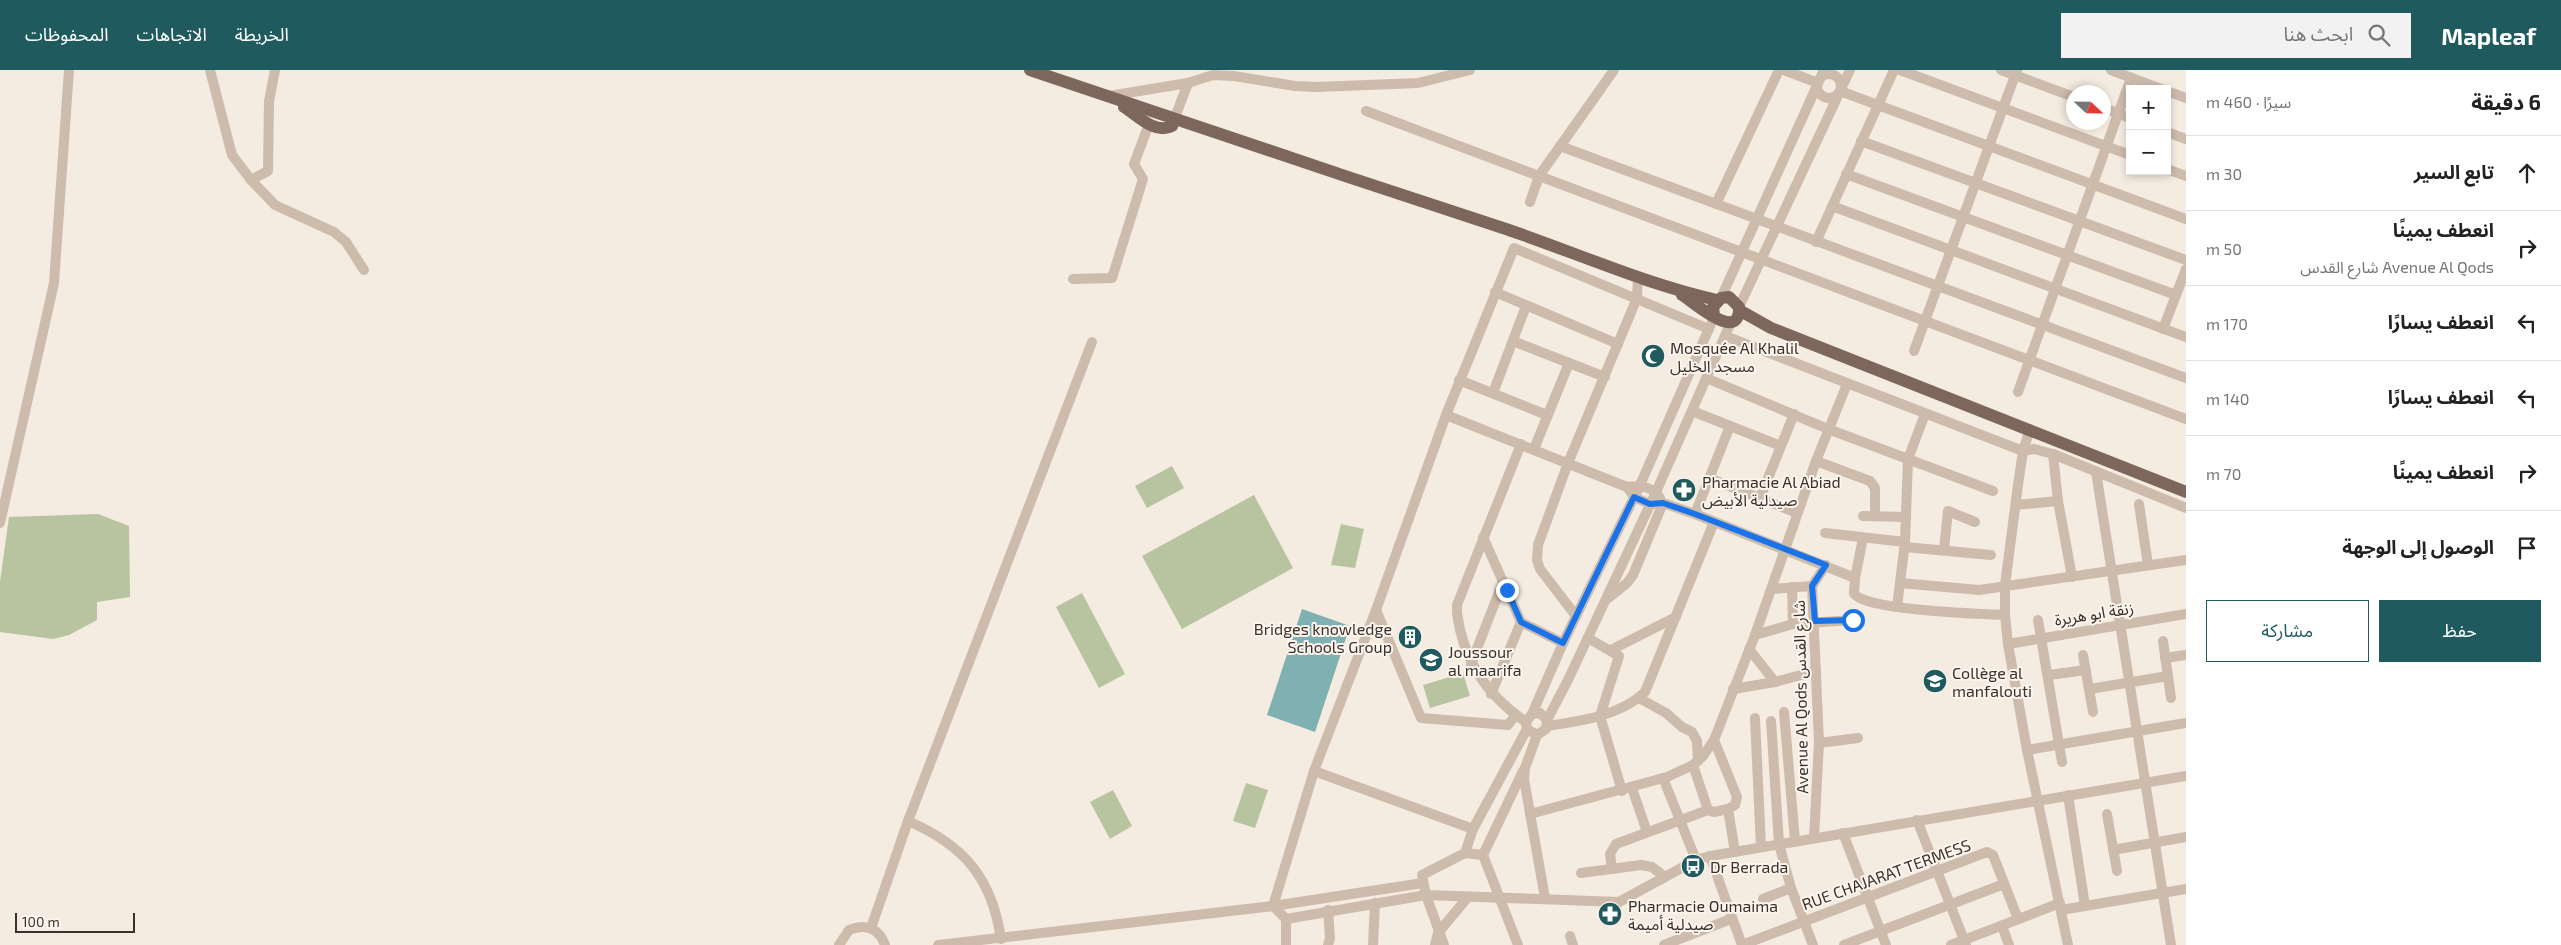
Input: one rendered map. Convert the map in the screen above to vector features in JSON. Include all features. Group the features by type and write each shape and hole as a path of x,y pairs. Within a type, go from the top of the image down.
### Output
{"main road":[{"path":"1030,70 1174,120 1520,234 1676,291 1719,299 1730,297 1735,315"},
{"path":"1107,96 1149,124 1166,128 1172,126 1174,120"},
{"path":"1676,291 1722,323 1735,315"},
{"path":"1714,316 1713,307 1719,299"},
{"path":"1735,315 2030,429 2186,492"}],"street":[{"path":"0,523 54,283 69,70"},
{"path":"210,70 232,155 251,180 276,205 334,232 346,242 364,270"},
{"path":"251,180 268,171 269,102 275,70"},
{"path":"1107,96 1188,83 1204,76 1225,74 1303,87 1400,84 1438,80 1470,70"},
{"path":"1530,202 1539,176 1614,70"},
{"path":"1716,204 1779,70"},
{"path":"1784,70 1818,83"},
{"path":"1719,299 1824,70"},
{"path":"1521,444 1457,605 1458,622 1471,664 1491,694 1530,726 1544,732 1656,492 1725,336 1850,70"},
{"path":"1816,242 1894,70"},
{"path":"1900,70 2126,154"},
{"path":"2001,70 2016,73 2066,94"},
{"path":"2111,70 2150,85"},
{"path":"1914,351 2016,73"},
{"path":"1833,75 1841,83 1840,91 1835,97 1823,97 1818,91 1818,83 1822,77 1833,75"},
{"path":"2018,392 2132,78"},
{"path":"1174,120 1188,83"},
{"path":"1840,91 2186,219"},
{"path":"2171,92 2186,98"},
{"path":"1366,111 2186,419"},
{"path":"2111,111 2126,117"},
{"path":"1073,279 1112,278 1143,179 1134,164 1149,124"},
{"path":"2171,133 2186,139"},
{"path":"1861,141 2186,260"},
{"path":"1560,146 2186,378"},
{"path":"2171,170 2186,176"},
{"path":"1846,174 2176,295"},
{"path":"1832,206 2186,337"},
{"path":"1273,906 1314,771 1376,610 1459,380 1520,234"},
{"path":"1514,248 1709,329"},
{"path":"2163,329 2186,269"},
{"path":"1576,616 1540,569 1537,560 1540,534 1637,298 1638,277"},
{"path":"1495,292 1618,344"},
{"path":"1493,393 1526,306"},
{"path":"1466,852 1473,829 1530,726 1563,643 1640,485 1714,316"},
{"path":"1725,336 2023,451 2034,450 2053,454 2186,508"},
{"path":"1513,341 1605,377"},
{"path":"871,928 908,821 1092,342"},
{"path":"1534,449 1569,363"},
{"path":"1706,378 1828,429 1993,490"},
{"path":"1459,380 1547,414"},
{"path":"1530,814 1663,778 1696,763 1714,740 1772,589 1816,461 1847,384"},
{"path":"1692,410 1781,446"},
{"path":"1760,498 1794,414"},
{"path":"1898,607 1905,544 1908,459 1925,414"},
{"path":"1446,415 1627,487 1640,485 1656,492 1663,503"},
{"path":"1695,514 1730,426"},
{"path":"2030,429 2023,451 2005,585 2005,615 2008,644 2027,750 2068,945"},
{"path":"2053,454 2058,501 2072,577"},
{"path":"1816,461 1870,482 1875,488 1876,516"},
{"path":"2096,472 2171,945"},
{"path":"1709,478 1797,513"},
{"path":"1627,487 1634,497 1650,504 1663,503 1695,514 1855,578"},
{"path":"2016,505 2058,501"},
{"path":"1604,601 1627,583 1633,575 1663,503"},
{"path":"2138,504 2148,565"},
{"path":"1944,549 1948,511 1975,522"},
{"path":"1863,516 1906,517"},
{"path":"1547,723 1600,716 1639,698 1648,688 1714,522"},
{"path":"1825,533 1991,555"},
{"path":"1483,537 1521,622 1563,643"},
{"path":"1863,538 1853,590 1857,598 1898,607 2005,615"},
{"path":"1900,583 1970,590 2112,572 2186,560"},
{"path":"1772,589 1812,586 1826,565"},
{"path":"1471,664 1503,582"},
{"name":"Avenue Al Qods شارع القدس","path":"1812,586 1819,743 1814,838"},
{"path":"1792,587 1793,624"},
{"path":"1376,610 1421,718 1508,726 1516,715"},
{"name":"زنقة ابو هريرة","path":"2008,644 2186,614"},
{"path":"1611,650 1676,616"},
{"path":"1755,635 1793,624 1815,621 1853,620"},
{"path":"2038,620 2062,762"},
{"path":"1491,694 1521,622"},
{"path":"1588,638 1619,655 1600,716 1627,789 1647,832"},
{"path":"2163,641 2171,698"},
{"path":"1749,649 1775,682"},
{"path":"2083,655 2093,712"},
{"path":"2166,658 2186,655"},
{"path":"2048,676 2086,670"},
{"path":"1734,689 1775,682 1816,671"},
{"path":"2090,689 2168,676"},
{"path":"1639,698 1666,713 1682,727 1692,732 1697,741 1696,763 1708,810"},
{"path":"1784,712 1795,841"},
{"path":"1545,898 1524,779 1530,726 1540,713 1547,723"},
{"path":"1755,718 1761,847"},
{"path":"1770,721 1779,844 1792,888 1813,945"},
{"path":"2027,750 2186,723"},
{"path":"1819,743 1858,738"},
{"path":"1612,868 1610,854 1616,844 1708,810 1714,812 1728,809 1735,805 1737,797 1714,740"},
{"path":"1518,945 1483,855 1526,763"},
{"path":"1314,771 1473,829"},
{"path":"1286,919 1328,910 1426,895 1618,902 1696,860 1710,856 2038,799 2186,776"},
{"path":"1663,778 1696,860"},
{"path":"2068,795 2085,906"},
{"path":"1728,809 1735,852"},
{"path":"2107,814 2117,870"},
{"path":"1917,820 1965,942"},
{"path":"908,821 931,830 969,861 997,910 1000,939"},
{"path":"1843,833 1886,945"},
{"path":"2113,850 2186,837"},
{"path":"1437,942 1422,875 1466,852 1483,855"},
{"name":"RUE CHAJARAT TERMESS","path":"1742,945 1984,853 1990,852 1993,855 2004,884"},
{"path":"1710,856 1742,945"},
{"path":"1581,873 1612,868 1648,866 1665,878"},
{"path":"938,945 1273,906 1423,883"},
{"path":"1844,945 2004,884 2018,919"},
{"path":"1763,899 1792,888"},
{"path":"1951,945 1965,942 2018,919 2061,906 2085,906 2186,889"},
{"path":"1437,942 1468,897"},
{"path":"1373,945 1375,903"},
{"path":"1273,906 1286,919 1286,945"},
{"path":"1328,910 1330,938 1328,945"},
{"path":"1664,945 1732,919"},
{"path":"2002,926 2009,945"},
{"path":"839,945 844,935 856,927 871,928 878,932 885,945"}],"green space":[{"path":"1172,466 1184,488 1147,508 1135,486"},
{"path":"1254,495 1293,568 1182,629 1142,556"},
{"path":"98,514 129,526 130,597 97,602 97,620 69,635 53,639 0,632 0,582 9,517"},
{"path":"1341,524 1364,529 1355,568 1331,565"},
{"path":"1082,593 1125,674 1099,688 1056,607"},
{"path":"1463,673 1470,696 1430,708 1423,685"},
{"path":"1246,783 1268,790 1255,828 1233,821"},
{"path":"1113,790 1132,826 1110,839 1090,802"}],"water":[{"path":"1302,609 1350,626 1315,732 1267,715"}],"place":[{"name":"Mosquée Al Khalil مسجد الخليل","path":"1653,356"},
{"name":"Pharmacie Al Abiad صيدلية الأبيض","path":"1684,490"},
{"name":"Bridges knowledge Schools Group","path":"1410,637"},
{"name":"Joussour al maarifa","path":"1431,660"},
{"name":"Collège al manfalouti","path":"1935,681"},
{"name":"Dr Berrada","path":"1693,866"},
{"name":"Pharmacie Oumaima صيدلية أميمة","path":"1610,914"}],"route":[{"path":"1507,590 1521,622 1563,643 1634,497 1650,504 1663,503 1695,514 1826,565 1812,586 1815,621 1853,620"}]}
